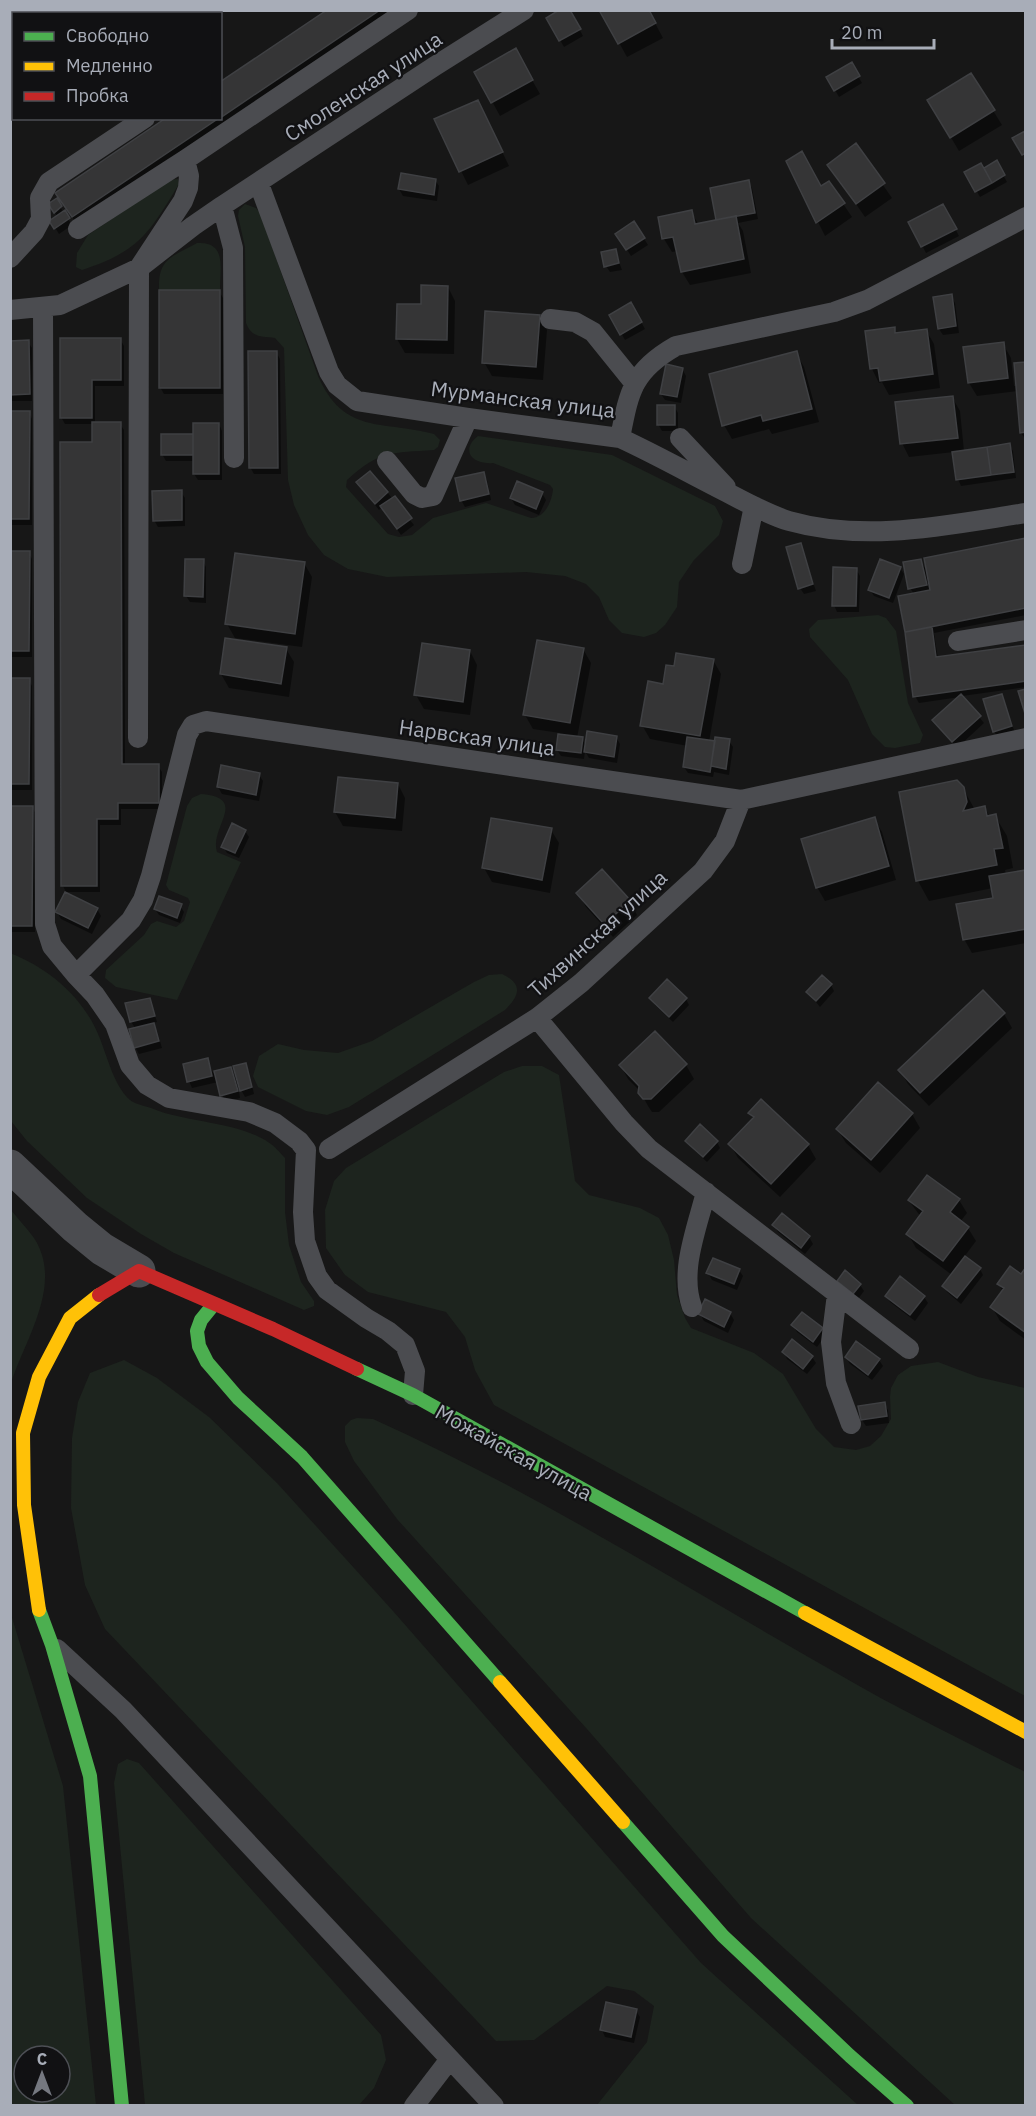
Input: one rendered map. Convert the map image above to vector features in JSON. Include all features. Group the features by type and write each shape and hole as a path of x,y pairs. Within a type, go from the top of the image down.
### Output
{"main road":[{"name":"Можайская улица","path":"139,1271 413,1395 729,1572 1026,1732"},
{"path":"122,2106 90,1776 52,1645 37,1604 24,1505 23,1433 39,1377 70,1318 107,1289 139,1271"},
{"path":"214,1304 201,1319 196,1330 197,1344 207,1365 228,1388 302,1457 723,1936 850,2056 907,2106"}],"street":[{"name":"Можайская улица","path":"10,1166 102,1249 139,1271"}],"lane":[{"path":"78,229 408,10"},
{"name":"Смоленская улица","path":"10,310 60,305 139,268 222,206 524,10"},
{"path":"10,258 38,225 41,219 40,198 49,182 142,120"},
{"path":"138,738 139,268 183,201 188,188 189,176 185,160"},
{"name":"Мурманская улица","path":"259,184 329,372 337,385 357,401 620,438 627,401 635,384 645,368 656,357 676,346 834,312 867,300 1026,217"},
{"path":"222,206 233,248 234,458"},
{"path":"43,308 45,924 52,946 95,995 115,1024 130,1065 147,1085 169,1098 249,1112 275,1123 299,1141 306,1150 303,1212 305,1241 317,1276 327,1290 405,1345 415,1371 413,1395"},
{"path":"550,319 574,322 593,332 635,384"},
{"path":"387,461 414,494 422,498 433,495 468,418"},
{"path":"620,438 754,506 787,520 826,530 878,532 933,527 1026,513"},
{"path":"680,438 736,497"},
{"path":"742,564 754,506"},
{"path":"958,641 1026,630"},
{"name":"Нарвская улица","path":"76,975 131,920 143,900 186,735 193,725 206,721 741,800"},
{"path":"741,800 1026,738"},
{"name":"Тихвинская улица","path":"741,800 725,841 703,871 581,983 537,1018 624,1123 649,1149 909,1349"},
{"path":"329,1149 537,1018"},
{"path":"692,1307 687,1281 706,1192"},
{"path":"837,1294 831,1342 836,1383 851,1424"},
{"path":"52,1645 123,1710 494,2106"},
{"path":"414,2106 450,2059"}],"shaded area":[{"path":"178,179 179,184 169,201 141,238 102,263 82,270 76,267 77,253 88,235 169,180"},
{"path":"245,204 256,208 260,213 318,376 328,395 352,417 366,422 434,434 440,440 438,447 434,450 397,453 378,458 347,480 346,487 388,534 399,537 412,535 433,518 486,503 531,518 544,512 552,494 553,489 550,485 493,463 474,459 469,451 478,436 612,455 715,506 723,521 719,535 694,560 679,582 677,607 665,625 656,633 644,637 622,633 609,620 599,597 586,584 565,576 526,572 387,577 348,569 324,555 308,535 294,505 288,480 284,348 275,338 254,334 246,323 245,247 238,216 239,210"},
{"path":"197,243 213,246 217,251 221,265 220,290 159,290 161,271 168,260"},
{"path":"878,615 886,618 896,631 908,703 923,735 920,743 895,748 885,747 872,734 848,680 810,637 809,629 818,620"},
{"path":"201,794 223,801 225,808 216,842 217,852 241,862 177,1000 116,987 105,978 106,970 144,935 151,924 157,921 176,927 184,921 190,902 188,898 169,890 166,885 187,806 192,798"},
{"path":"10,953 50,975 83,1007 98,1034 119,1086 130,1100 165,1113 226,1126 255,1135 271,1144 285,1158 285,1212 289,1245 301,1282 314,1301 314,1306 304,1310 174,1253 87,1198 27,1141 11,1121"},
{"path":"502,974 513,982 517,990 514,999 505,1010 349,1107 327,1115 306,1111 258,1087 253,1076 259,1056 278,1044 304,1050 338,1053 372,1041 474,982 489,975"},
{"path":"522,1066 542,1066 559,1075 575,1181 589,1195 640,1208 659,1218 668,1235 674,1260 677,1295 691,1328 754,1353 783,1374 816,1429 834,1447 856,1450 870,1446 881,1436 891,1419 891,1388 898,1375 911,1366 938,1362 978,1377 1025,1388 1025,1696 494,1405 475,1370 465,1337 446,1312 368,1292 345,1275 326,1248 325,1210 334,1181 346,1168 504,1072"},
{"path":"11,1210 34,1238 42,1256 45,1274 44,1292 39,1311 11,1383"},
{"path":"124,1360 157,1378 209,1417 277,1483 393,1611 701,1963 858,2105 597,2105 647,2042 654,2006 634,1991 607,1986 534,2040 496,2041 105,1629 85,1585 71,1508 72,1438 78,1402 90,1373"},
{"path":"357,1418 373,1419 498,1480 620,1547 881,1698 1025,1772 1025,2105 955,2105 751,1918 587,1729 397,1519 354,1461 345,1442 345,1426"},
{"path":"10,1611 63,1786 96,2105 11,2105"},
{"path":"127,1759 139,1763 381,2035 386,2060 374,2088 359,2105 145,2105 114,1783 118,1764"}],"building":[{"path":"327,10 380,10 222,117 222,81"},
{"path":"559,10 570,10 581,29 559,41 546,18"},
{"path":"599,10 649,10 656,23 618,44"},
{"path":"10,14 12,14 12,77 10,77"},
{"path":"516,48 533,80 491,103 474,72"},
{"path":"852,62 860,76 834,91 826,77"},
{"path":"971,73 995,110 950,138 927,100"},
{"path":"478,100 503,152 459,172 434,119"},
{"path":"163,120 216,120 72,217 55,193"},
{"path":"1025,131 1026,153 1022,155 1012,138"},
{"path":"856,143 885,183 856,204 827,165"},
{"path":"802,151 821,186 829,181 845,203 816,223 786,161"},
{"path":"997,160 1005,175 992,183 984,168"},
{"path":"981,163 992,183 975,192 964,172"},
{"path":"401,173 436,179 434,195 398,189"},
{"path":"749,180 755,213 716,220 710,188"},
{"path":"57,198 62,206 54,213 48,204"},
{"path":"943,204 957,229 921,247 908,222"},
{"path":"65,210 70,218 54,229 49,221"},
{"path":"692,210 695,224 736,216 744,259 681,272 673,237 662,239 658,217"},
{"path":"634,221 645,238 626,250 615,234"},
{"path":"616,249 619,263 604,267 601,252"},
{"path":"421,285 448,286 447,340 396,339 397,304 421,304"},
{"path":"159,290 220,290 220,388 159,388"},
{"path":"952,294 956,326 938,329 933,297"},
{"path":"631,302 642,322 620,335 609,315"},
{"path":"485,311 540,315 536,367 482,363"},
{"path":"895,327 895,333 927,329 933,374 880,381 878,368 870,369 865,331"},
{"path":"60,338 121,338 121,380 92,380 92,418 60,418"},
{"path":"29,340 30,394 10,395 10,341"},
{"path":"1004,342 1008,378 968,383 963,347"},
{"path":"248,351 277,351 278,468 249,468"},
{"path":"797,351 812,409 763,421 761,415 722,426 709,374"},
{"path":"1026,362 1026,432 1020,433 1014,363"},
{"path":"666,364 683,368 677,397 660,394"},
{"path":"953,396 958,438 900,444 895,402"},
{"path":"657,405 675,405 675,425 657,425"},
{"path":"10,411 30,411 29,519 10,519"},
{"path":"92,422 121,422 122,764 159,764 159,803 118,803 118,819 97,819 97,886 61,886 60,442 92,442"},
{"path":"193,423 219,423 219,474 193,474"},
{"path":"161,434 193,434 193,455 161,455"},
{"path":"1010,443 1014,472 991,475 987,447"},
{"path":"987,447 991,475 956,480 952,452"},
{"path":"370,471 388,492 375,504 356,482"},
{"path":"484,472 489,494 460,501 455,478"},
{"path":"517,481 543,492 536,509 510,498"},
{"path":"182,490 182,520 153,521 152,491"},
{"path":"395,496 412,518 397,529 380,506"},
{"path":"1026,538 1026,608 905,632 898,596 930,590 924,558"},
{"path":"801,543 813,584 798,589 786,547"},
{"path":"10,551 30,551 29,651 10,651"},
{"path":"235,553 305,562 295,634 225,624"},
{"path":"185,559 204,559 203,597 184,596"},
{"path":"880,559 901,567 889,598 868,590"},
{"path":"921,559 927,585 908,589 903,562"},
{"path":"833,567 857,568 856,606 832,606"},
{"path":"932,627 936,657 1026,645 1026,681 913,697 905,632"},
{"path":"225,638 287,647 281,684 220,674"},
{"path":"537,640 584,648 570,723 523,715"},
{"path":"422,643 470,650 463,702 414,695"},
{"path":"676,653 714,659 700,736 640,726 648,681 663,684 666,665 674,666"},
{"path":"10,678 30,678 29,784 10,784"},
{"path":"1026,689 1026,717 1018,691"},
{"path":"961,694 981,716 952,742 932,720"},
{"path":"1002,694 1012,726 993,732 983,699"},
{"path":"587,731 617,736 614,757 584,752"},
{"path":"558,734 583,737 581,753 556,750"},
{"path":"687,737 715,741 710,772 683,767"},
{"path":"715,737 730,739 726,769 711,766"},
{"path":"221,765 260,773 256,795 217,787"},
{"path":"338,777 398,783 395,818 334,812"},
{"path":"957,780 964,787 967,802 963,811 985,806 987,816 996,814 1003,848 994,849 997,865 916,881 899,792"},
{"path":"10,806 33,806 32,926 10,926"},
{"path":"875,817 889,866 816,888 801,839"},
{"path":"491,818 552,828 542,880 482,868"},
{"path":"232,823 246,830 235,853 221,847"},
{"path":"602,869 631,901 604,924 576,893"},
{"path":"1026,870 1026,929 963,940 956,904 993,898 989,876"},
{"path":"65,892 98,908 88,928 55,912"},
{"path":"159,896 182,904 177,918 154,909"},
{"path":"822,975 832,984 816,1001 806,992"},
{"path":"667,979 687,998 669,1017 649,998"},
{"path":"983,990 1005,1013 920,1093 898,1070"},
{"path":"150,998 155,1016 130,1022 125,1003"},
{"path":"154,1023 159,1041 134,1048 129,1029"},
{"path":"655,1031 687,1064 651,1099 643,1099 638,1093 639,1086 619,1065"},
{"path":"208,1058 212,1076 187,1082 183,1064"},
{"path":"246,1063 252,1087 240,1091 233,1066"},
{"path":"231,1067 238,1091 220,1096 214,1071"},
{"path":"878,1082 913,1113 871,1160 836,1129"},
{"path":"761,1099 809,1144 771,1184 728,1144 754,1117 748,1113"},
{"path":"700,1124 718,1141 703,1157 685,1141"},
{"path":"927,1175 960,1199 950,1212 969,1227 943,1261 906,1234 923,1211 908,1200"},
{"path":"782,1213 810,1236 801,1248 772,1225"},
{"path":"965,1256 981,1268 957,1298 942,1286"},
{"path":"713,1258 740,1269 734,1284 706,1273"},
{"path":"1010,1266 1021,1274 1026,1267 1026,1333 990,1307 1004,1288 997,1284"},
{"path":"845,1270 861,1284 853,1294 837,1281"},
{"path":"900,1276 925,1296 910,1315 885,1296"},
{"path":"705,1299 731,1312 724,1327 698,1314"},
{"path":"802,1312 823,1328 813,1342 791,1325"},
{"path":"792,1339 813,1356 803,1369 782,1352"},
{"path":"856,1341 880,1359 868,1375 845,1357"},
{"path":"885,1402 887,1416 861,1420 858,1406"},
{"path":"606,2002 637,2009 631,2037 600,2030"}],"traffic: fast":[{"path":"214,1304 201,1320 197,1331 199,1346 207,1362 238,1398 302,1457 500,1682"},
{"path":"357,1369 413,1395 805,1613"},
{"path":"39,1610 52,1645 90,1776 122,2106"},
{"path":"623,1822 723,1936 850,2056 907,2106"}],"traffic: slow":[{"path":"39,1610 24,1505 23,1433 39,1377 70,1318 99,1295"},
{"path":"805,1613 1026,1732"},
{"path":"500,1682 623,1822"}],"traffic: jam":[{"path":"99,1295 139,1271 273,1329 357,1369"}]}
